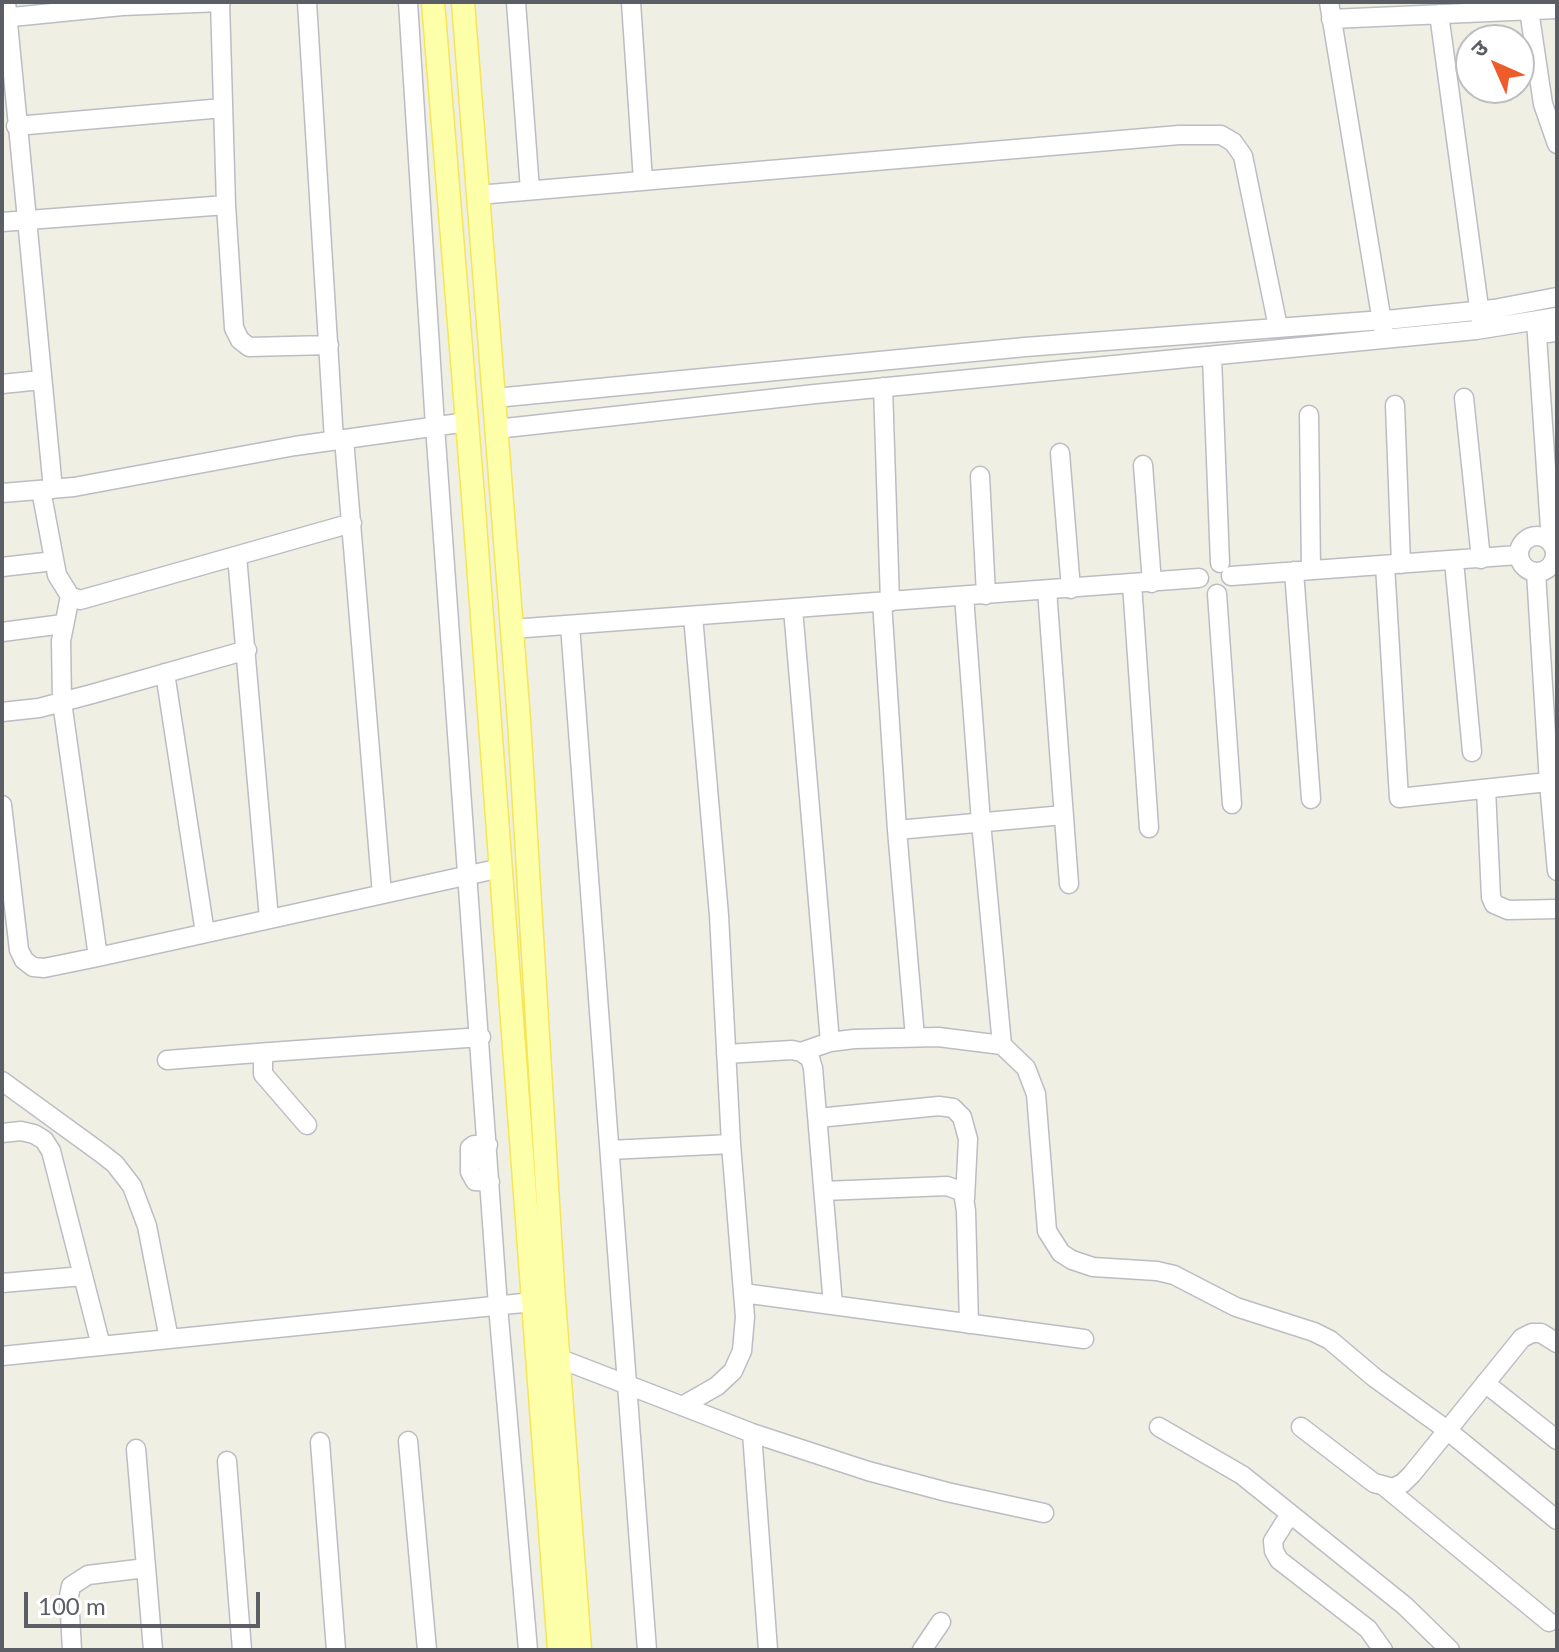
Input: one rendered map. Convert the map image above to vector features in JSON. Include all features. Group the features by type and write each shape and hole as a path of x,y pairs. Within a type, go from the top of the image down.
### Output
{"main road":[{"path":"433,2 559,1650"},
{"path":"463,2 512,629 558,1358 580,1650"},
{"path":"467,417 495,413"}],"street":[{"path":"329,345 249,347 240,340 234,328 226,205 220,2 5,12 41,380 54,561 57,575 70,596 80,600 93,599 352,523"},
{"path":"307,2 329,345 352,523 382,894"},
{"path":"408,2 498,1306 528,1650"},
{"path":"516,2 530,190"},
{"path":"631,2 643,181"},
{"path":"1386,339 1330,11 1439,14 1557,9"},
{"path":"1529,10 1543,104 1557,144"},
{"path":"1439,14 1481,319"},
{"path":"16,126 223,108"},
{"path":"478,195 1164,136 1221,135 1233,142 1243,156 1278,327"},
{"path":"2,222 226,205"},
{"path":"495,413 883,387 1386,339 1481,319 1557,297"},
{"path":"1536,328 1557,317"},
{"path":"495,413 1025,347 1278,327 1382,320 1481,319 1557,332"},
{"path":"1536,328 1554,548 1552,563 1536,572"},
{"path":"1212,357 1228,588 1217,594"},
{"path":"2,384 41,380"},
{"path":"883,387 886,602 897,830 915,1037"},
{"path":"1464,398 1481,559"},
{"path":"1395,405 1393,565 1399,798 1553,782"},
{"path":"1309,415 1302,570 1311,799"},
{"path":"2,493 47,490 435,426 467,417"},
{"path":"1060,453 1071,589"},
{"path":"1143,465 1152,583"},
{"path":"980,476 986,595"},
{"path":"1536,572 1524,567 1518,555 1521,545 1531,538 1543,537 1554,548"},
{"path":"1217,594 1205,589 1199,578 1205,564 1226,569 1302,570 1518,555"},
{"path":"237,556 269,919"},
{"path":"2,567 54,561"},
{"path":"1454,561 1472,752"},
{"path":"1536,572 1557,871"},
{"path":"512,629 1199,578"},
{"path":"1132,584 1149,828"},
{"path":"1047,590 1069,884"},
{"path":"1217,594 1232,804"},
{"path":"70,596 63,624 60,668 62,702 98,957"},
{"path":"964,596 1002,1045"},
{"path":"793,609 830,1042"},
{"path":"682,1406 717,1386 733,1371 742,1351 745,1317 731,1144 719,915 693,616"},
{"path":"2,632 63,624"},
{"path":"570,625 647,1650"},
{"path":"2,712 39,708 247,650"},
{"path":"165,673 205,933"},
{"path":"1486,789 1491,897 1494,904 1508,910 1557,909"},
{"path":"2,805 9,927 24,960 33,967 44,968 98,957 501,868"},
{"path":"897,830 1064,815"},
{"path":"167,1060 481,1037"},
{"path":"726,1054 801,1052 830,1042 915,1037 982,1040 1002,1045 1026,1068 1036,1094 1047,1231 1061,1253 1093,1267 1174,1275 1259,1317 1314,1332 1330,1340 1557,1520"},
{"path":"270,1052 263,1057 263,1074 307,1125"},
{"path":"801,1052 810,1058 813,1068 833,1305"},
{"path":"2,1081 51,1113 115,1164 132,1186 147,1226 169,1339"},
{"path":"818,1118 939,1106 953,1108 962,1117 968,1139 965,1199 969,1324"},
{"path":"2,1133 21,1131 34,1134 44,1140 51,1151 101,1346"},
{"path":"610,1150 731,1144"},
{"path":"824,1191 947,1186 963,1192 965,1199"},
{"path":"2,1283 83,1276"},
{"path":"743,1293 1084,1339"},
{"path":"2,1356 533,1302"},
{"path":"1301,1427 1374,1483 1393,1488 1403,1483 1522,1338 1541,1333 1557,1343"},
{"path":"558,1358 752,1433 868,1471 1044,1513"},
{"path":"1485,1383 1557,1440"},
{"path":"1159,1427 1242,1475 1405,1606 1450,1650"},
{"path":"752,1433 768,1650"},
{"path":"408,1441 427,1650"},
{"path":"320,1442 336,1650"},
{"path":"136,1449 153,1650"},
{"path":"227,1461 242,1650"},
{"path":"1385,1487 1549,1622"},
{"path":"1290,1514 1273,1541 1279,1560 1368,1629 1383,1650"},
{"path":"72,1650 71,1586 88,1575 146,1568"},
{"path":"922,1650 941,1622"}]}
